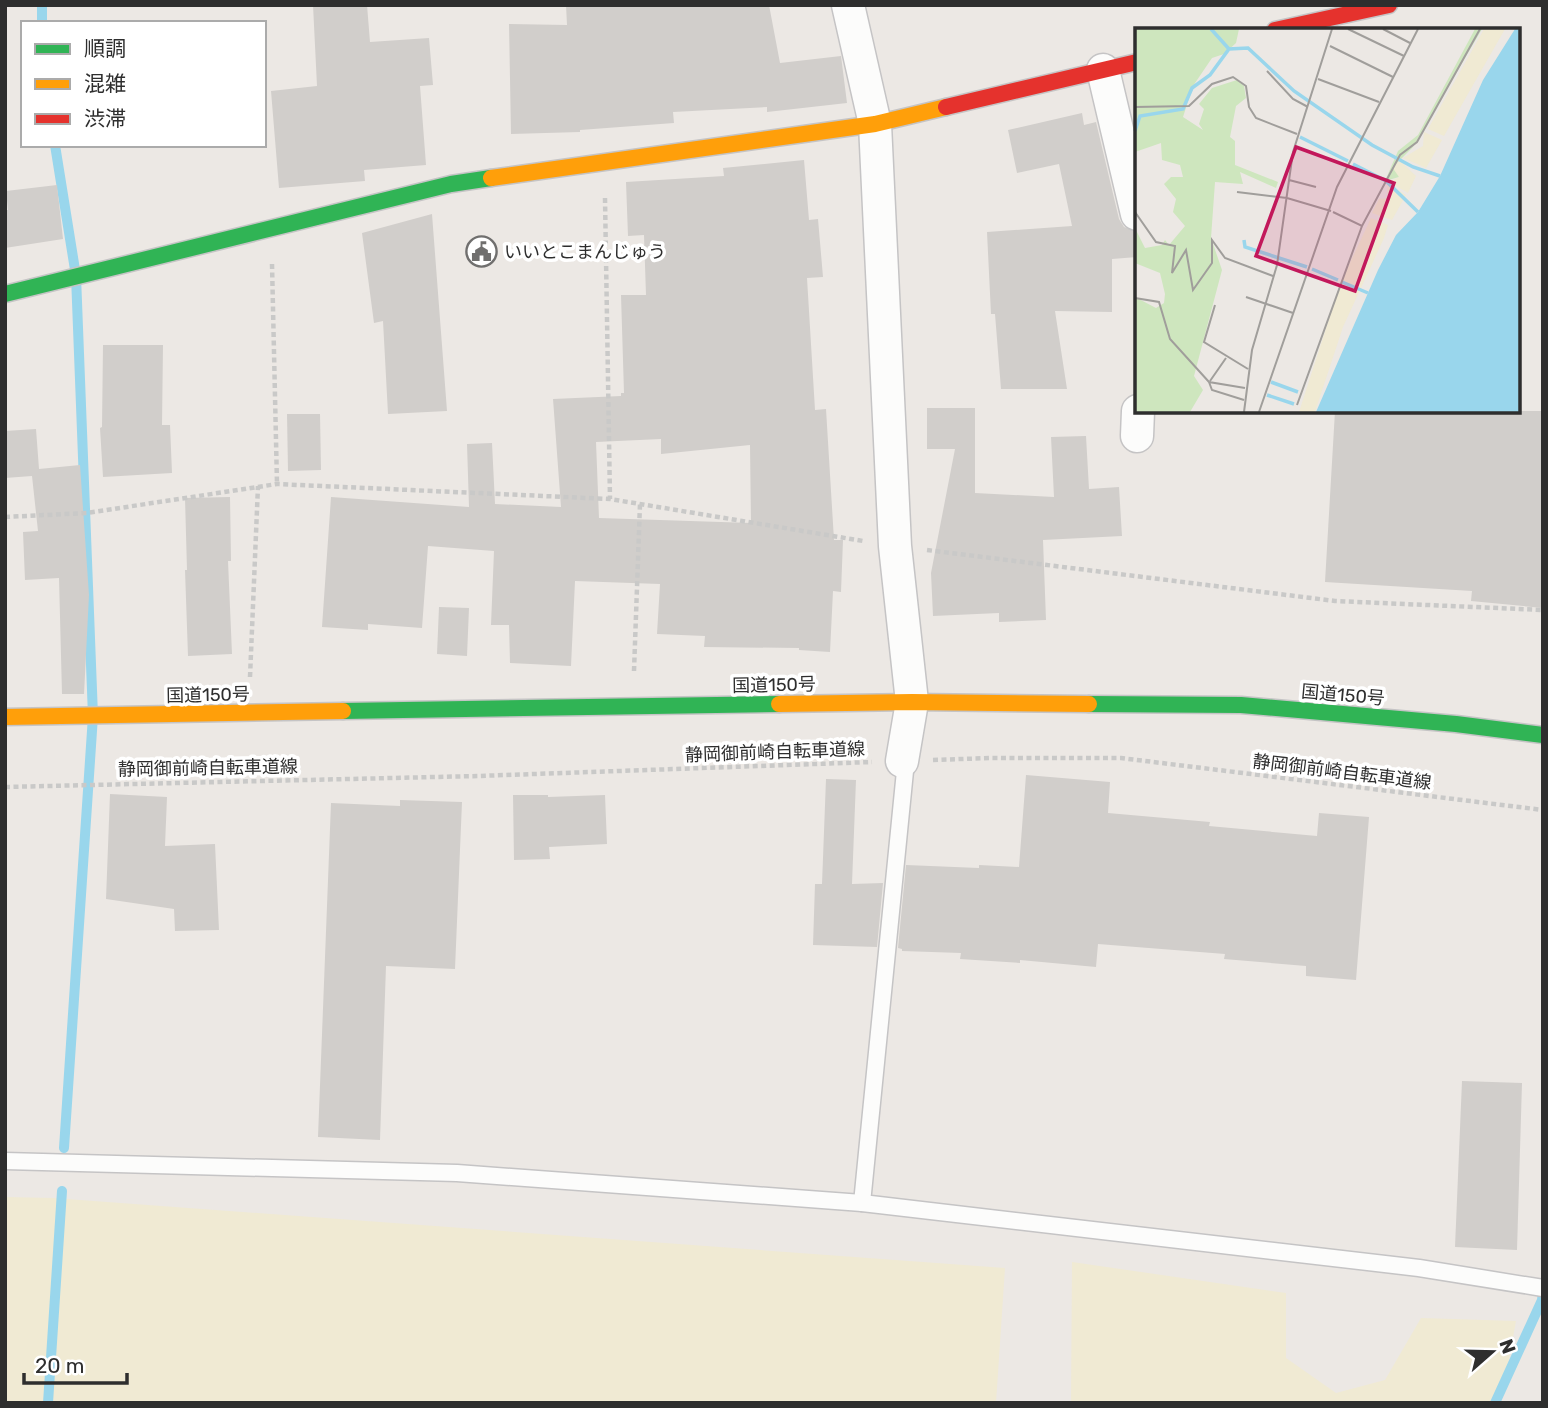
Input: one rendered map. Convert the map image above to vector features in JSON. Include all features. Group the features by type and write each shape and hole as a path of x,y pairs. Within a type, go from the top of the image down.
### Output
{"main road":[{"path":"1284,28 1389,5"},
{"path":"5,294 451,184 875,124 1135,62"},
{"name":"国道150号","path":"5,717 912,702 1241,705 1455,724 1543,735"}],"street":[{"path":"848,5 875,124 895,546 912,702 904,761"},
{"path":"1103,70 1135,206"}],"lane":[{"path":"862,1203 904,761"},
{"path":"5,1161 457,1173 862,1203 1419,1268 1536,1287"}],"path":[{"path":"604,162 610,499"},
{"path":"271,229 277,484"},
{"path":"5,517 87,513 277,484 610,499 895,546 1335,601 1543,610"},
{"path":"249,713 258,486"},
{"path":"632,706 640,504"},
{"name":"静岡御前崎自転車道線","path":"5,787 478,776 991,758 1121,758 1543,810"}],"sand":[{"path":"5,1197 53,1198 1005,1268 996,1403 5,1403"},
{"path":"1072,1262 1286,1293 1286,1358 1336,1393 1385,1380 1421,1318 1516,1321 1501,1403 1071,1403"}],"building":[{"path":"313,5 367,5 370,42 429,38 433,85 420,86 426,165 364,170 365,181 279,188 271,91 317,86"},
{"path":"566,5 769,5 780,63 841,56 847,103 767,112 767,107 673,112 674,123 580,132 511,134 509,24 567,25"},
{"path":"1082,113 1084,125 1096,122 1119,219 1124,227 1135,231 1135,257 1112,259 1112,312 1055,311 1067,389 1001,389 995,314 991,314 987,232 1072,226 1059,164 1017,173 1008,130"},
{"path":"804,160 809,220 818,219 823,277 807,278 815,410 826,409 834,540 843,540 841,592 833,591 830,652 799,648 704,647 705,636 657,634 660,584 575,581 571,666 510,663 509,625 491,625 494,551 428,546 422,628 368,624 368,630 322,627 331,497 469,507 467,444 492,443 495,504 561,507 553,399 621,396 621,393 624,393 621,295 646,295 644,235 628,236 626,182 724,176 723,168","holes":["661,439 661,454 750,445 751,523 599,518 596,442"]},
{"path":"57,185 63,239 5,248 5,210 8,210 6,191"},
{"path":"432,214 447,411 388,414 383,321 374,323 362,233"},
{"path":"103,345 163,345 162,425 170,425 172,473 103,477 100,428"},
{"path":"927,408 975,408 975,493 1054,497 1051,437 1086,436 1089,489 1119,487 1122,536 1043,540 1046,620 999,622 999,613 933,616 931,573 955,449 927,449"},
{"path":"1543,411 1543,608 1471,601 1472,591 1325,582 1335,413"},
{"path":"287,414 320,414 321,470 288,471"},
{"path":"36,429 39,469 80,465 89,595 84,694 62,694 59,578 25,580 23,532 38,531 32,476 5,478 5,431"},
{"path":"230,497 231,561 228,561 232,654 188,656 185,498"},
{"path":"439,607 469,608 467,656 437,654"},
{"path":"1026,775 1110,782 1108,813 1210,822 1209,826 1317,836 1319,813 1369,817 1356,980 1306,976 1306,966 1224,959 1225,954 1098,944 1096,967 1020,960 1020,963 960,959 961,953 902,951 898,948 906,865 1019,867"},
{"path":"826,779 856,780 852,884 883,883 877,947 813,945 815,884 822,884"},
{"path":"110,794 167,797 165,846 215,844 219,930 175,931 174,909 106,899"},
{"path":"513,795 605,795 607,844 549,847 550,859 514,860"},
{"path":"400,800 462,802 455,969 386,966 380,1140 318,1137 331,803 400,806"},
{"path":"1462,1081 1522,1083 1517,1250 1455,1247"}],"waterway":[{"path":"42,5 42,21"},
{"path":"55,147 76,276 93,716 64,1148"},
{"path":"48,1403 62,1191"},
{"path":"1495,1403 1542,1300 1543,1291"}],"traffic: fast":[{"path":"5,294 451,184 491,178"},
{"path":"343,711 779,704"},
{"path":"1089,704 1241,705 1456,724 1543,735"}],"traffic: slow":[{"path":"491,178 875,124 946,107"},
{"path":"779,704 1089,704"},
{"path":"5,717 343,711"}],"traffic: jam":[{"path":"1284,28 1389,5"},
{"path":"946,107 1135,62"}],"place":[{"name":"いいとこまんじゅう","path":"481,252"}]}
